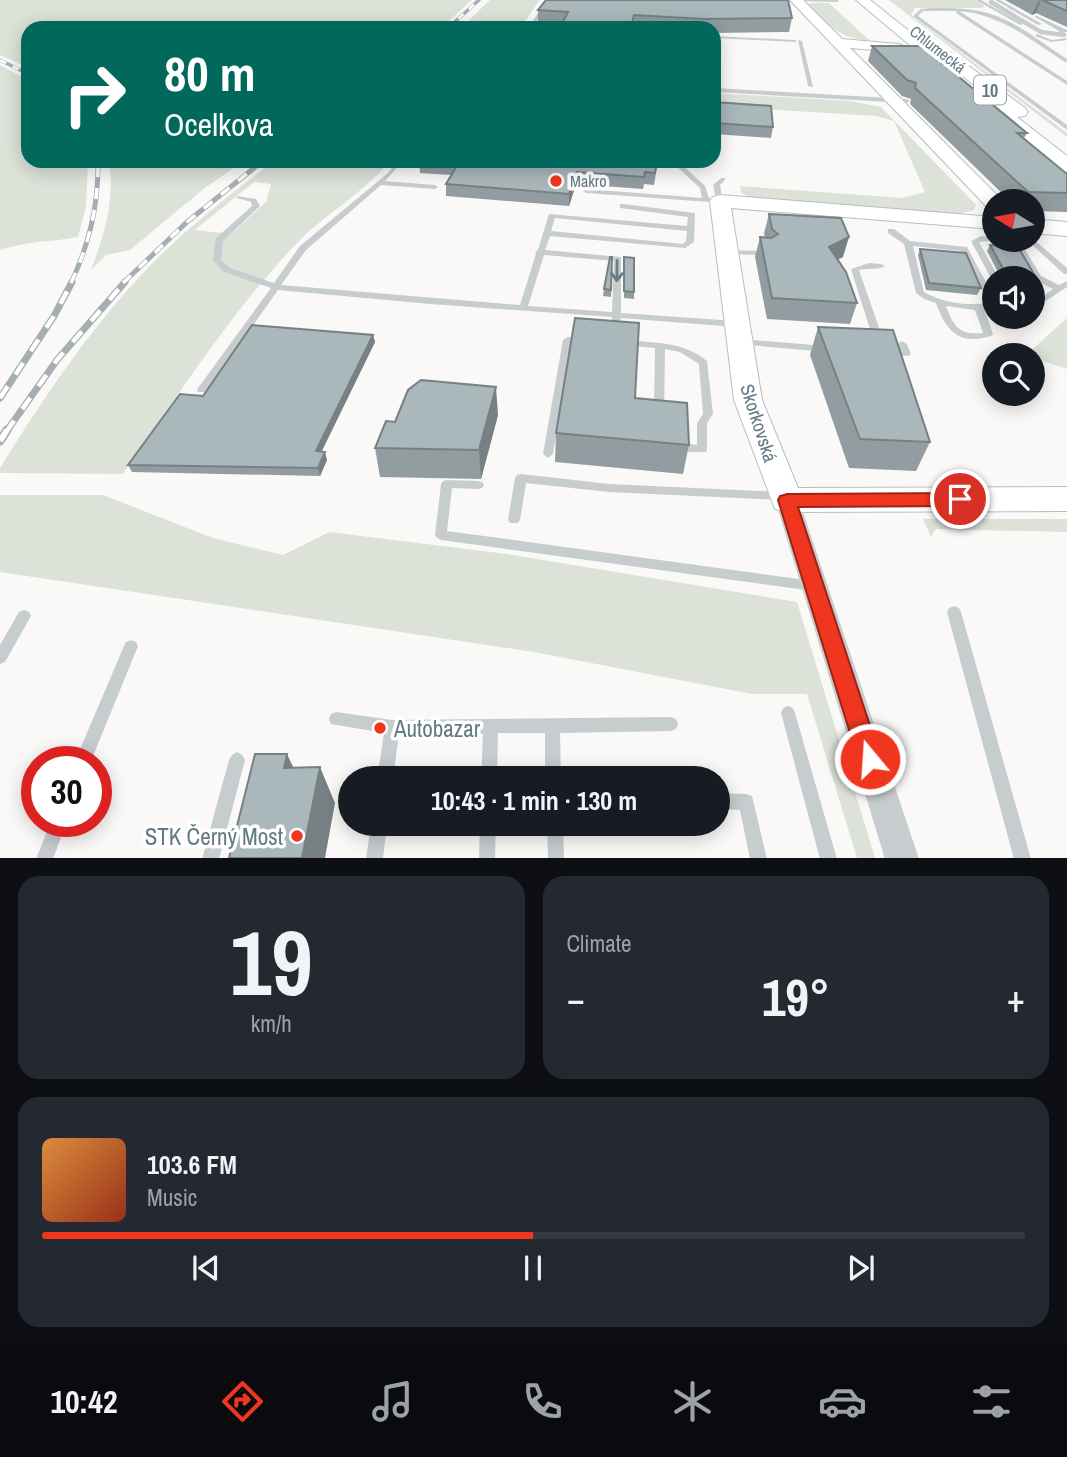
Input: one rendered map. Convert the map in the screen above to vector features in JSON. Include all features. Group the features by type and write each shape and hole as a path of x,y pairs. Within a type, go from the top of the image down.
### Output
{"main road":[{"name":"Chlumecká","path":"862,0 1067,166"},
{"name":"Chlumecká","path":"878,1 1067,149"},
{"path":"1045,227 1067,229"}],"street":[{"path":"796,1 900,101 982,190"},
{"path":"885,44 900,40 894,25"},
{"path":"838,43 885,44 918,53 955,76"},
{"path":"716,193 982,222"},
{"name":"Skorkovská","path":"716,193 748,400 786,498 902,858"},
{"path":"786,498 1067,499"}],"lane":[{"path":"535,21 550,0"},
{"path":"758,0 838,1"},
{"path":"978,0 991,2 1049,29"},
{"path":"985,14 991,2"},
{"path":"991,2 1022,24"},
{"path":"991,2 1045,40 1066,41 1063,35"},
{"path":"991,2 1043,31 1063,35"},
{"path":"1067,61 998,18 985,14 919,10 915,16 1067,128"},
{"path":"945,10 960,13 1067,83"},
{"path":"1037,16 1066,31 1063,35"},
{"path":"1026,17 1034,24"},
{"path":"721,37 797,41 811,86"},
{"path":"721,90 900,101"},
{"path":"202,390 303,248 393,168"},
{"path":"682,168 703,187 716,193"},
{"path":"691,176 701,177"},
{"path":"712,178 716,193"},
{"path":"379,183 435,187"},
{"path":"586,191 716,193"},
{"path":"239,197 254,200 256,206 219,240 217,260 227,270 277,287 416,300 617,313 839,349"},
{"path":"546,233 685,246 690,242 692,215 686,212 623,206"},
{"path":"524,306 552,216 691,229"},
{"path":"891,231 908,243 964,249 982,283"},
{"path":"982,238 975,241 989,266"},
{"path":"908,243 920,293 932,301 982,307"},
{"path":"539,252 618,259 614,331"},
{"path":"727,252 767,253"},
{"path":"1022,252 1038,278 1063,286"},
{"path":"1044,252 1067,272"},
{"path":"881,266 869,265 855,269 879,347 906,354 902,344"},
{"path":"1045,299 1063,286"},
{"path":"940,302 951,329 959,334 982,337 988,334 979,307"},
{"path":"548,454 568,340 590,341"},
{"path":"612,342 685,350 704,363 708,414 702,423 702,449 689,448"},
{"path":"659,421 660,346"},
{"path":"514,520 521,478 621,489 786,498"},
{"path":"478,485 447,484 441,535 813,586"},
{"path":"954,612 1023,858"},
{"path":"0,658 24,616"},
{"path":"89,746 131,646"},
{"path":"788,713 829,858"},
{"path":"336,719 392,727 671,724"},
{"path":"489,766 491,726"},
{"path":"552,726 553,766"},
{"path":"387,766 392,727"},
{"path":"210,858 237,760"},
{"path":"730,801 746,802 758,858"},
{"path":"374,858 377,836"},
{"path":"487,858 488,836"},
{"path":"555,836 556,858"},
{"path":"44,858 53,837"}],"shaded area":[{"path":"0,0 472,0 449,21 21,21 21,65 0,55"},
{"path":"490,0 540,0 525,21 468,21"},
{"path":"889,0 975,0 984,5 983,8 915,8 911,15 1067,133 1067,137"},
{"path":"829,3 869,40 850,37 835,29 807,5"},
{"path":"0,65 21,76 21,168 88,168 86,207 78,237 29,243 0,250"},
{"path":"721,93 851,101 881,107 976,205 974,210 959,214 748,197 741,192 740,186 902,198 925,192 894,121 876,116 721,106"},
{"path":"110,168 234,168 206,187 130,250 106,255 91,270 101,243 110,203"},
{"path":"265,168 384,168 305,235 270,272 204,357 123,474 0,473 0,468 50,391 104,317 145,271 207,213","holes":["254,182 271,184 266,202 231,234 195,230"]},
{"path":"1067,318 1067,369 1045,362 1045,343 1039,343"},
{"path":"0,495 103,495 213,538 283,555 329,532 507,554 797,602 875,858 857,858 807,694 752,694 534,652 0,572"},
{"path":"923,519 1067,519 1067,532 936,529 931,537"}],"building":[{"path":"546,0 788,0 792,18 705,19 634,15 632,21 563,21 568,12 538,10"},
{"path":"1042,0 1067,0 1067,11"},
{"path":"872,46 919,46 925,49 1027,133 1017,133 1067,174 1067,193 1025,189 915,88 916,83 907,80"},
{"path":"721,102 771,106 773,127 721,123"},
{"path":"456,168 656,168 655,173 645,172 644,177 577,172 569,194 446,184"},
{"path":"769,214 841,218 849,237 829,247 846,272 857,303 772,298 760,237 771,238 778,234 772,229"},
{"path":"920,249 966,253 981,288 929,283"},
{"path":"994,252 1021,252 1029,266 1002,266"},
{"path":"612,257 611,290 604,289"},
{"path":"624,257 634,258 634,292 624,291"},
{"path":"575,318 639,323 635,398 687,403 689,445 556,433"},
{"path":"252,325 373,335 316,451 325,452 318,468 128,465 180,394 203,396"},
{"path":"818,327 893,330 930,442 860,439"},
{"path":"421,380 496,387 479,450 375,448 386,421 395,422 408,390"},
{"path":"255,754 287,754 284,768 320,767 302,858 229,858"}],"railway":[{"path":"456,21 479,0"},
{"path":"0,60 21,70"},
{"path":"71,283 91,225 98,168"},
{"path":"123,283 187,222 254,168"},
{"path":"0,398 54,316 72,282"},
{"path":"6,432 57,360 125,282"},
{"path":"0,441 7,430"}],"place":[{"name":"Makro","path":"556,181"},
{"name":"Autobazar","path":"380,728"},
{"name":"STK Černý Most","path":"297,836"}],"route":[{"path":"870,759 787,500 960,499"}]}
